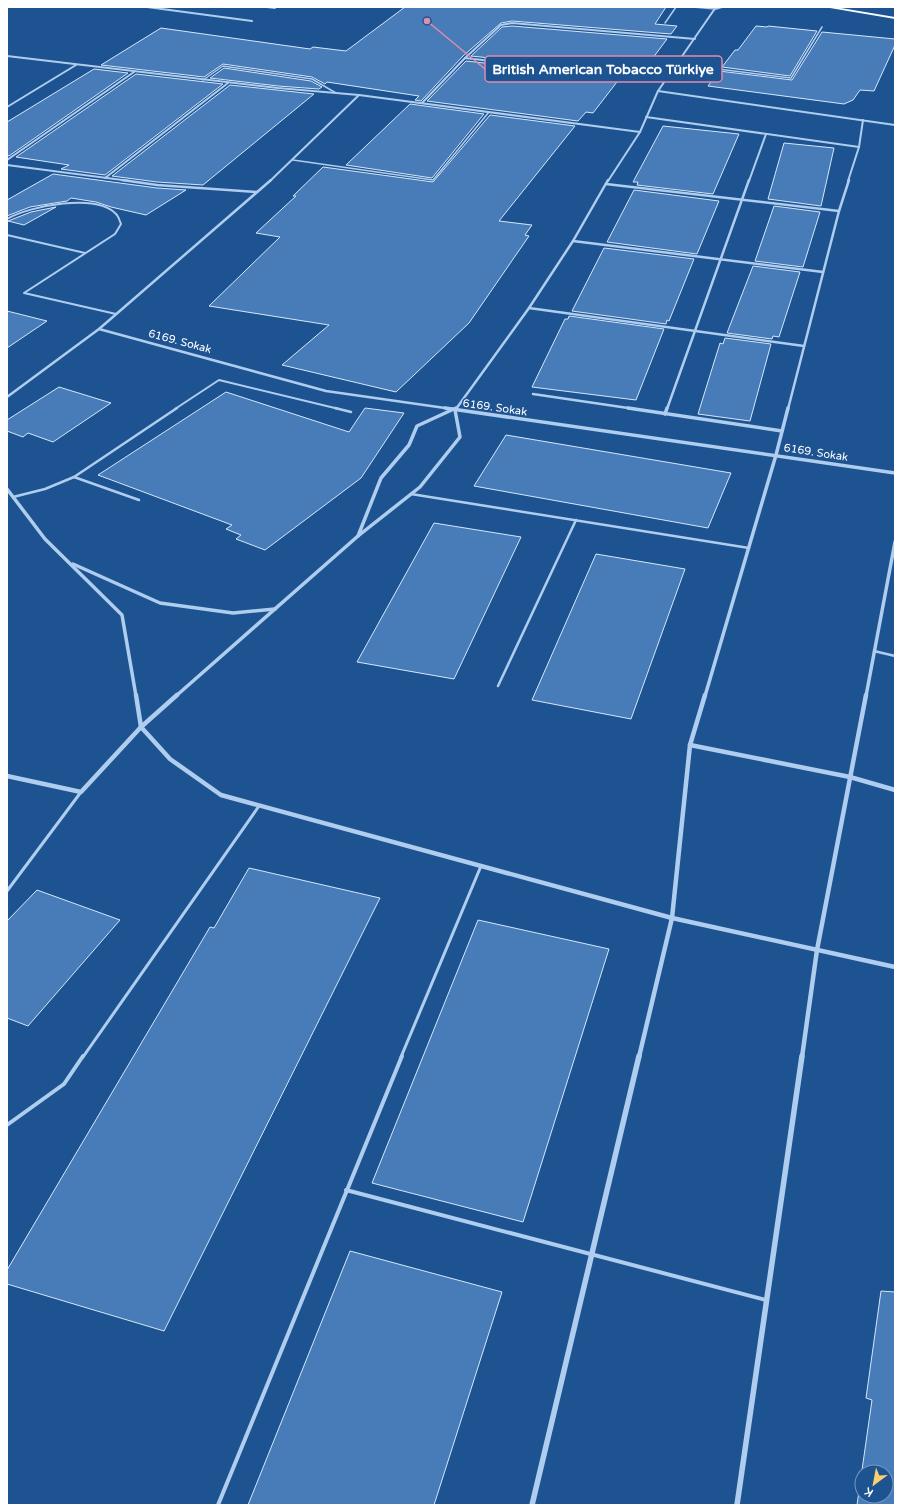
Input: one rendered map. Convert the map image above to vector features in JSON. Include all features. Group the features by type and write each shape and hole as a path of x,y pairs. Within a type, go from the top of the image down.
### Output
{"main road":[{"path":"826,7 895,18"}],"street":[{"path":"147,7 252,21"},
{"path":"267,7 275,8"},
{"path":"358,536 381,478 409,445 416,426 455,410 529,308 574,242 606,184 640,132 658,91 678,64 715,8 722,7"},
{"path":"422,103 465,58 501,25 512,23 695,39"},
{"path":"7,56 203,80 359,95 640,132"},
{"path":"465,58 666,81"},
{"path":"7,107 76,65"},
{"path":"7,160 134,72"},
{"path":"105,178 228,82"},
{"path":"658,91 895,125"},
{"path":"7,397 99,329 294,160 359,95"},
{"path":"646,117 859,147"},
{"path":"532,1505 672,918 690,745 776,455 839,211 859,147 863,120"},
{"path":"665,414 766,134"},
{"path":"7,165 157,185 257,192"},
{"path":"606,184 839,211"},
{"path":"574,242 823,272"},
{"path":"529,308 804,346"},
{"name":"6169. Sokak","path":"99,329 326,391 776,455 895,474"},
{"name":"6169. Sokak","path":"533,394 782,431"},
{"path":"7,776 81,792 141,727 358,536 420,487 460,437 455,410"},
{"path":"7,489 45,539 122,615 141,727 170,759 221,795 672,918 895,967"},
{"path":"737,1505 817,950 874,651 894,558 895,542"},
{"path":"69,562 160,603 233,613 275,609"},
{"path":"690,745 850,777 895,790"}],"lane":[{"path":"665,23 676,7"},
{"path":"693,7 715,8"},
{"path":"678,64 791,78 822,27"},
{"path":"203,80 223,66 312,78 336,93"},
{"path":"294,160 433,180 489,112"},
{"path":"7,219 30,208 65,203 88,204 106,208 112,212 120,220 119,229 109,238 24,293 116,314"},
{"path":"7,235 85,253"},
{"path":"13,497 45,489 74,477 219,380 351,412"},
{"path":"74,477 139,500"},
{"path":"411,494 748,548"},
{"path":"498,686 576,520"},
{"path":"874,651 895,656"},
{"path":"7,891 81,792"},
{"path":"7,1125 64,1084 259,806"},
{"path":"218,1505 346,1190 481,866"},
{"path":"346,1190 766,1300"}],"building":[{"path":"405,7 666,7 655,24 677,26 671,34 512,21 501,23 463,56 421,101 415,100 419,96 327,82 325,84 312,77 223,64 204,77 101,65 161,28 310,49 313,47 346,51"},
{"path":"512,26 667,39 641,74 471,56 502,27"},
{"path":"756,26 817,31 790,76 722,67 735,50 738,50"},
{"path":"822,32 895,39 895,45 874,91 860,90 853,100 844,104 708,86 719,71 792,80"},
{"path":"466,61 620,78 593,113 586,112 578,121 427,101"},
{"path":"224,68 311,81 322,87 319,89 278,86 210,78"},
{"path":"94,69 128,73 9,156 7,155 7,122"},
{"path":"136,74 223,84 105,175 61,169 69,165 16,157"},
{"path":"230,85 314,94 203,185 157,182 112,176"},
{"path":"410,104 484,114 432,178 346,165"},
{"path":"490,115 575,126 499,221 532,225 525,235 529,236 469,323 396,392 282,365 329,325 209,306 280,237 256,233 296,196 293,196 323,167 433,182"},
{"path":"663,126 739,134 713,194 637,185 638,182 633,182"},
{"path":"784,143 834,148 821,206 768,199"},
{"path":"53,174 157,188 186,190 146,215 96,202 71,198 67,201 30,207 7,216 7,200"},
{"path":"634,190 719,201 697,254 607,242"},
{"path":"774,206 820,212 803,267 755,261"},
{"path":"56,207 24,225 8,221 31,212"},
{"path":"604,248 694,259 669,321 667,320 666,324 572,311"},
{"path":"753,266 800,272 779,337 773,336 772,339 727,333"},
{"path":"7,311 47,321 7,348"},
{"path":"569,316 664,329 636,400 532,387 565,319 568,319"},
{"path":"725,338 771,344 750,421 698,414 720,343 723,344"},
{"path":"59,387 111,403 53,442 28,433 23,437 7,431 7,420"},
{"path":"226,392 349,432 365,408 404,413 361,478 265,550 236,539 241,535 226,529 232,525 98,475"},
{"path":"506,435 731,473 708,528 474,486"},
{"path":"434,523 521,537 454,679 357,662"},
{"path":"596,554 685,569 631,719 532,700"},
{"path":"249,868 380,898 164,1331 7,1284 7,1270 210,927 214,928"},
{"path":"37,890 120,920 28,1026 7,1018 7,921"},
{"path":"478,920 609,949 523,1222 372,1183"},
{"path":"350,1251 502,1292 434,1505 248,1505"},
{"path":"881,1291 895,1292 895,1505 857,1505 894,1504 894,1464 863,1464 872,1400 866,1398"}],"place":[{"name":"British American Tobacco Türkiye","path":"427,21"}]}
